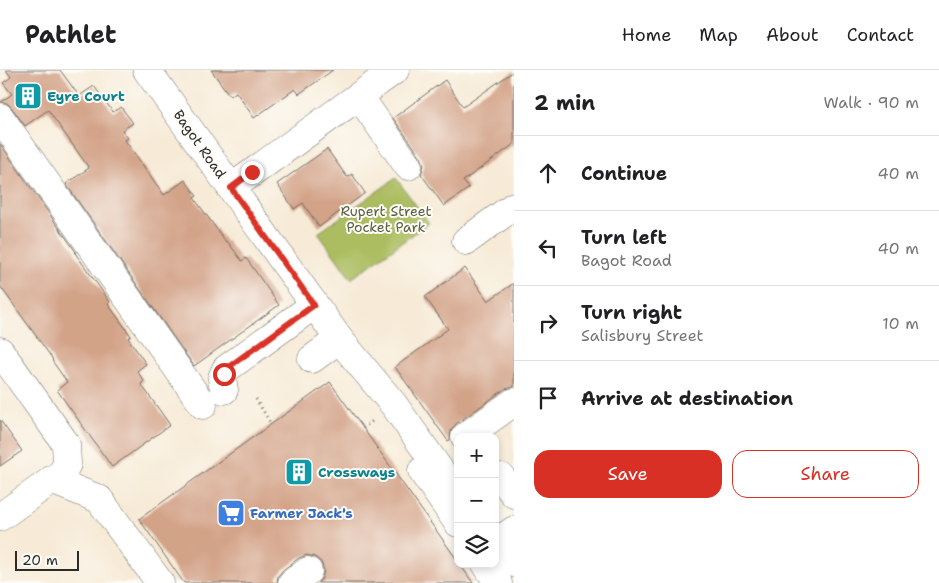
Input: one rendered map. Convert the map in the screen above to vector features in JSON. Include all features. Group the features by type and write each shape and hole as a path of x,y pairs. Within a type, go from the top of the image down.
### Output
{"main road":[{"name":"Bagot Road","path":"148,70 339,339 394,405 433,460 454,482"},
{"path":"231,188 396,70"},
{"path":"358,96 408,166"},
{"path":"0,117 214,397 222,383 226,369 314,305"},
{"path":"466,241 514,206"},
{"name":"Bagot Road","path":"339,339 381,415 454,517"},
{"path":"312,359 339,339"},
{"path":"0,352 66,444 59,472 0,517"},
{"path":"471,433 514,402"},
{"path":"433,460 454,445"},
{"path":"59,472 99,499 114,502 160,583"},
{"path":"498,583 502,547"}],"path":[{"path":"256,399 271,424"},
{"path":"362,428 375,419"}],"green space":[{"name":"Rupert Street Pocket Park","path":"396,178 429,223 351,279 318,233"}],"building":[{"path":"6,70 60,70 79,96 94,86 113,112 121,107 133,123 122,130 128,138 125,140 164,195 185,180 197,196 194,198 226,242 242,261 246,258 279,305 194,366 66,184 89,168 48,110 25,126 7,103 1,102 12,94 3,83 11,77"},
{"path":"211,70 333,70 299,94 295,89 254,118 236,92 230,96"},
{"path":"514,71 514,144 463,181 469,188 444,206 421,174 424,165 421,157 393,118 445,80 463,107"},
{"path":"0,144 76,252 110,302 108,304 131,336 128,338 146,364 137,371 144,381 141,384 170,425 112,467 57,390 67,382 0,286"},
{"path":"327,149 347,177 352,174 365,193 319,227 303,203 294,209 277,184"},
{"path":"465,268 488,301 514,283 514,387 505,389 456,424 451,431 450,440 448,441 395,367 448,329 425,297"},
{"name":"Crossways","path":"330,382 454,555 454,568 463,568 473,583 318,583 322,578 324,570 321,562 315,557 307,555 299,558 283,570 278,576 277,583 184,583 139,519"},
{"path":"0,420 22,451 0,466"}],"place":[{"name":"Eyre Court","path":"28,96"},
{"name":"Crossways","path":"299,472"},
{"name":"Farmer Jack's","path":"231,513"}],"route":[{"path":"224,374 226,369 314,305 231,188 252,172"}]}
